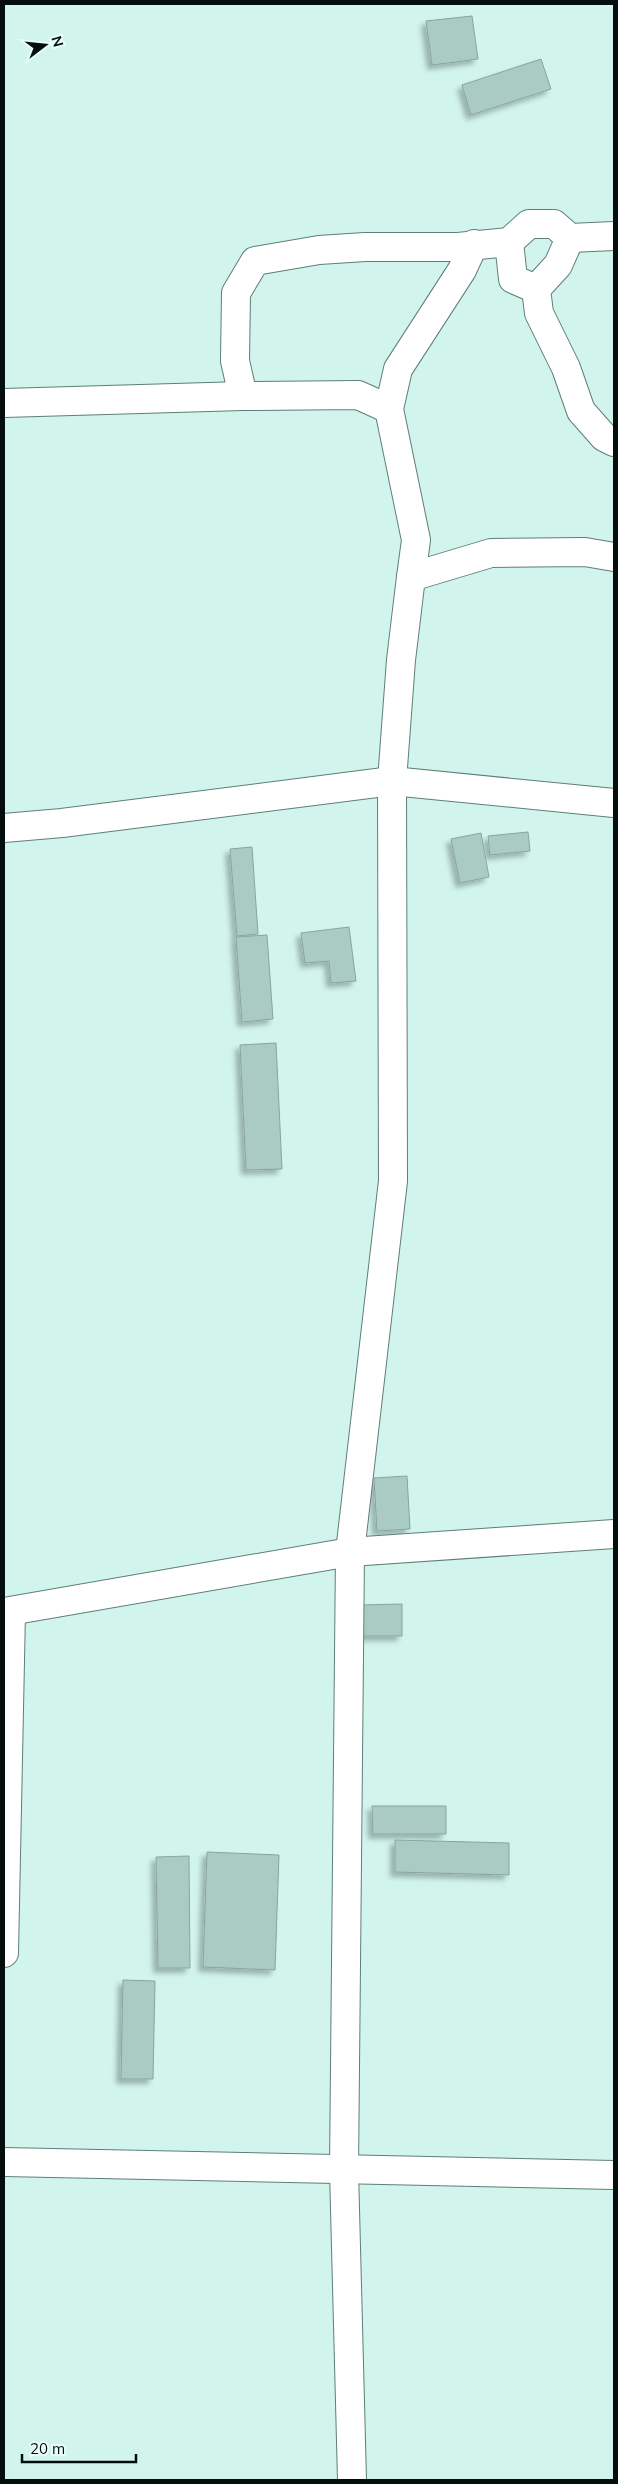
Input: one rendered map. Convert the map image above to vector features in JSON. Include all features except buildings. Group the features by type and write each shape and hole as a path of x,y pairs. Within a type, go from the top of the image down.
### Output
{"street":[{"path":"244,396 235,360 236,293 254,261 328,249 365,247 458,248 474,244 509,242 529,224 554,224 570,238 614,236"},
{"path":"570,238 558,265 536,289 539,313 566,368 581,411 604,437 614,442"},
{"path":"509,242 513,279 536,289"},
{"path":"352,2480 344,2170 350,1552 393,1181 392,781 401,660 416,540 389,409 398,368 462,270 474,244"},
{"path":"4,403 244,396 358,395 389,409"},
{"path":"411,577 491,553 585,552 614,557"},
{"path":"4,828 62,823 392,781 614,803"},
{"path":"4,1954 8,1612 350,1552 614,1534"},
{"path":"4,2162 614,2175"}]}
